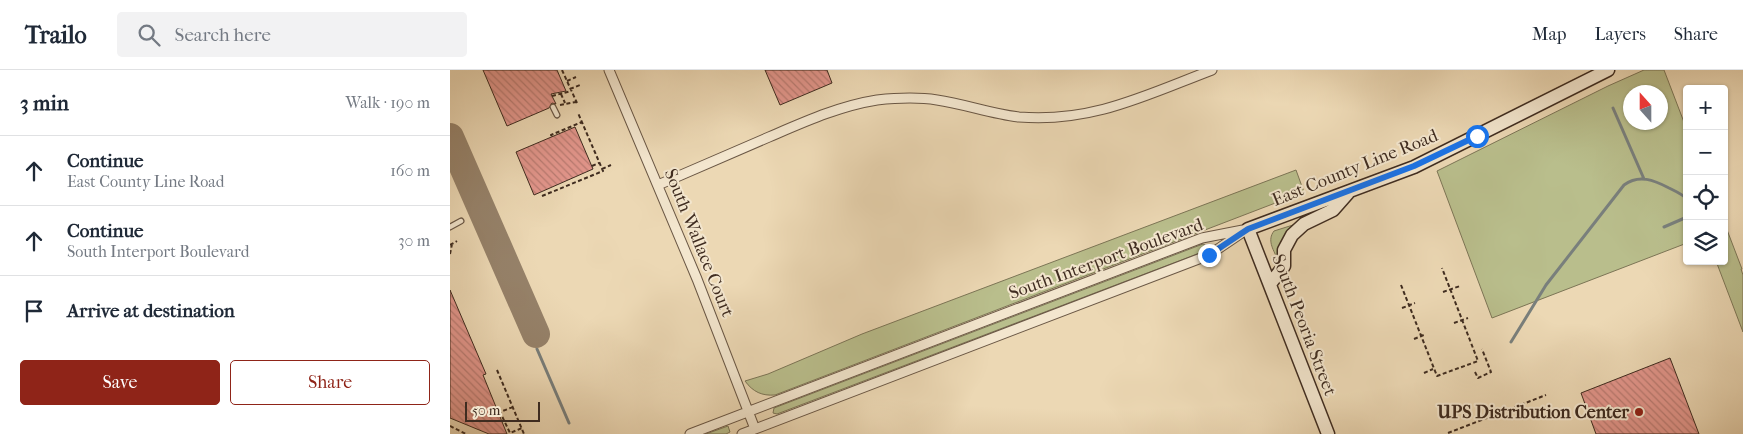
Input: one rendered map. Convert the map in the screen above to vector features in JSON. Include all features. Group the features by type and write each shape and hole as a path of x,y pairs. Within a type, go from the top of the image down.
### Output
{"main road":[{"name":"East County Line Road","path":"1248,229 1422,163 1608,70"},
{"path":"1270,284 1284,266 1283,258 1287,242 1297,228 1333,210 1350,191"},
{"name":"South Peoria Street","path":"1248,229 1328,434"}],"street":[{"name":"South Wallace Court","path":"609,70 697,279 755,429"},
{"path":"658,184 812,118 862,103 892,99 924,99 954,103 990,113 1018,117 1048,118 1077,116 1095,113 1122,104 1212,70"},
{"name":"South Interport Boulevard","path":"690,434 1202,238 1248,229"},
{"name":"South Interport Boulevard","path":"742,434 1209,255 1248,229"}],"lane":[{"path":"555,106 556,115"},
{"path":"450,228 461,221"}],"path":[{"path":"555,106 576,103 562,70"},
{"path":"567,81 576,77"},
{"path":"552,96 580,85"},
{"path":"561,94 566,104"},
{"path":"578,113 602,169"},
{"path":"552,136 582,122"},
{"path":"592,166 600,163"},
{"path":"542,196 603,171 602,169 611,165"},
{"path":"574,178 576,182"},
{"path":"450,254 451,244 458,242"},
{"path":"1401,285 1437,376 1478,361 1442,268"},
{"path":"1443,292 1460,286"},
{"path":"1402,308 1415,303"},
{"path":"1454,322 1468,318"},
{"path":"1414,339 1426,334"},
{"path":"1475,372 1478,378 1491,372 1482,349"},
{"path":"1424,372 1434,369"},
{"path":"497,370 524,434"},
{"path":"1448,432 1546,395"},
{"path":"512,407 500,412 510,433 522,428"},
{"path":"450,426 466,434"}],"green space":[{"path":"1644,70 1664,70 1683,120 1683,245 1492,318 1437,171 1608,86"},
{"path":"1296,170 1304,192 775,395 758,393 745,381 768,374 862,334"},
{"path":"1293,225 1277,258 1271,244 1272,234 1274,231"},
{"path":"1728,232 1743,275 1743,332 1718,265 1728,265"},
{"path":"1203,244 1207,246 1205,251 777,414 773,413 774,408"},
{"path":"728,426 730,432 726,434 706,434"}],"building":[{"path":"483,70 557,70 566,91 551,94 556,104 552,103 549,108 507,126"},
{"path":"765,70 827,70 832,83 780,105"},
{"path":"575,127 593,169 534,195 516,152"},
{"path":"450,290 486,374 483,375 507,434 489,434 450,418"},
{"name":"UPS Distribution Center","path":"1670,358 1699,434 1596,434 1581,393"}],"waterway":[{"path":"1613,108 1644,179"},
{"path":"1511,342 1546,285 1624,185 1635,180 1646,179 1663,185 1683,196"},
{"path":"1664,227 1683,219"},
{"path":"537,349 569,423"}],"taxiway":[{"path":"450,137 536,334"}],"place":[{"name":"UPS Distribution Center","path":"1639,412"}],"route":[{"path":"1209,255 1248,229 1414,166 1477,136"}]}
